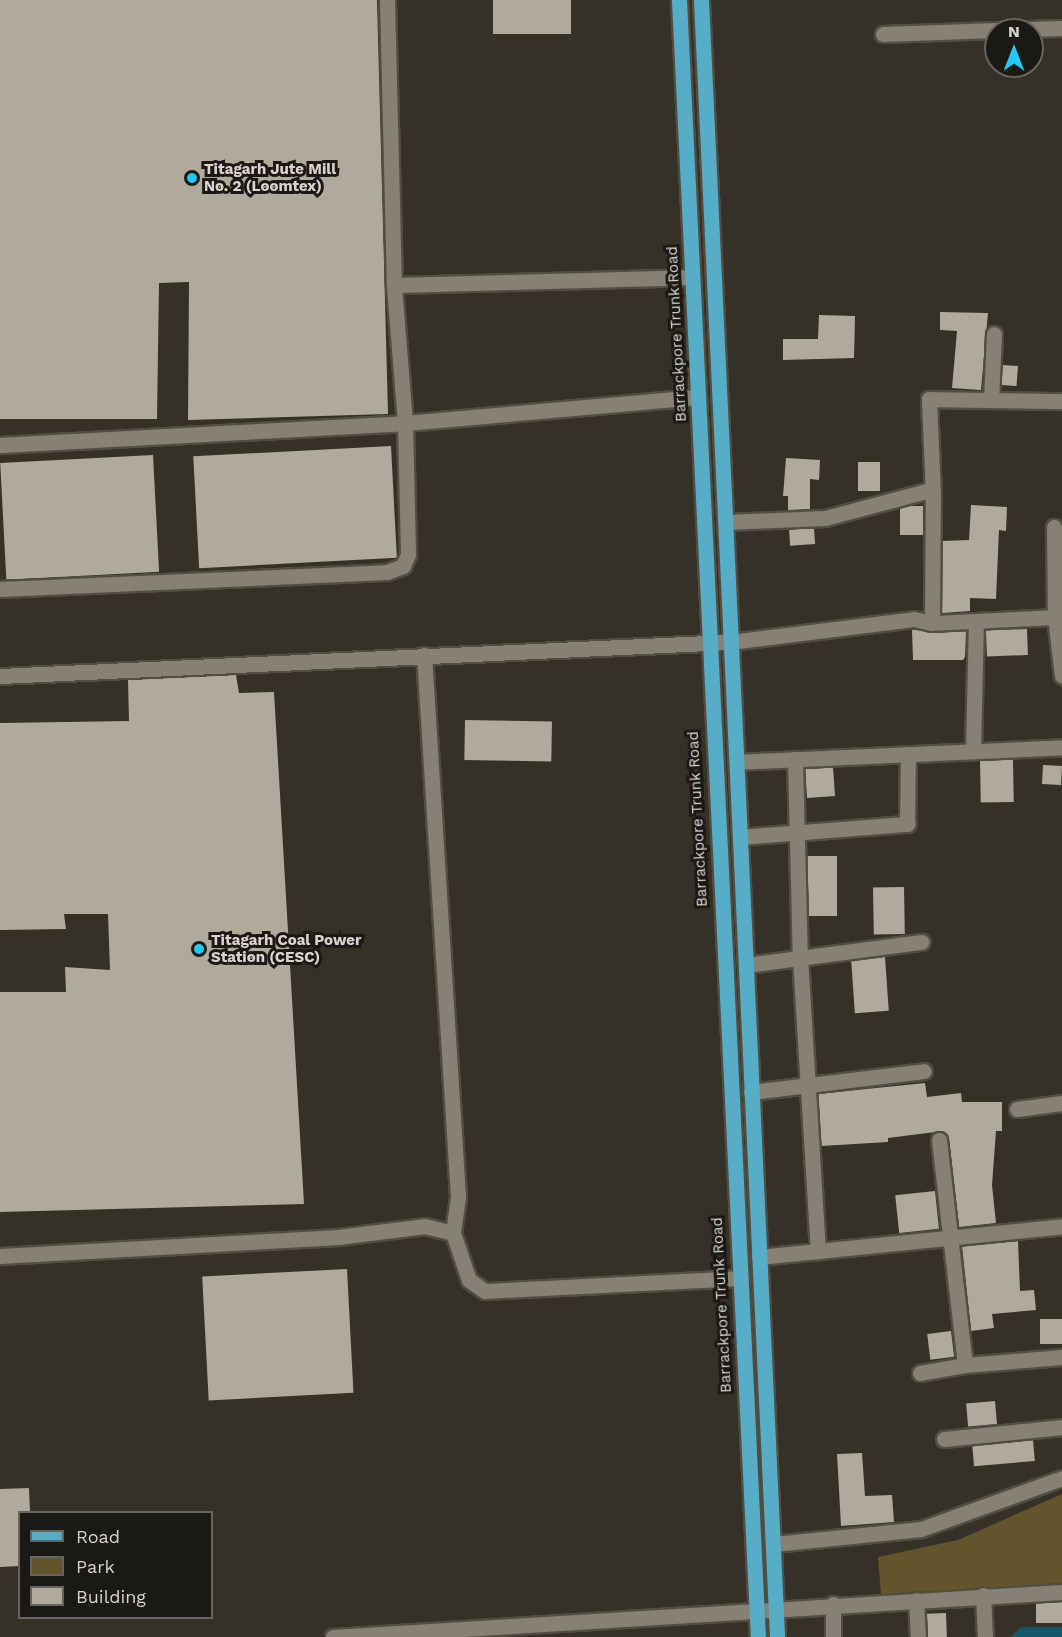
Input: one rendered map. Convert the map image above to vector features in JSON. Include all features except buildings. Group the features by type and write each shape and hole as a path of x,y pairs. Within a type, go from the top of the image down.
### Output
{"main road":[{"name":"Barrackpore Trunk Road","path":"679,0 758,1637"},
{"path":"701,0 777,1637"}],"street":[{"path":"0,589 387,572 403,566 408,554 405,423 394,285 387,0"},
{"path":"1044,29 1062,28"},
{"path":"883,34 984,30"},
{"path":"394,285 692,277"},
{"path":"991,400 994,334"},
{"path":"0,445 405,423 698,397"},
{"path":"932,623 933,495 930,490 929,399 1062,401"},
{"path":"725,522 825,518 930,490"},
{"path":"1054,528 1055,617 1062,676"},
{"path":"0,676 730,642 914,619 932,623 976,623 1055,617"},
{"path":"973,751 976,623"},
{"path":"424,655 458,1197 453,1233 469,1280 485,1291 739,1278"},
{"path":"737,762 1062,747"},
{"path":"740,837 907,824 908,754"},
{"path":"795,759 800,958 807,1087 814,1145 818,1251"},
{"path":"746,965 921,942"},
{"path":"751,1092 924,1071"},
{"path":"1017,1109 1062,1102"},
{"path":"939,1140 965,1365"},
{"path":"0,1256 338,1237 425,1226 453,1233"},
{"path":"759,1257 1062,1226"},
{"path":"920,1373 965,1365 1062,1357"},
{"path":"944,1439 1062,1426"},
{"path":"774,1544 921,1529 1062,1478"},
{"path":"333,1637 477,1633 776,1607 1062,1592"},
{"path":"983,1595 985,1637"},
{"path":"916,1600 918,1637"},
{"path":"833,1604 833,1637"}],"green space":[{"path":"1062,1494 1062,1583 881,1595 878,1557 958,1540"}],"water":[{"path":"1021,1627 1062,1627 1062,1637 1010,1637"}],"place":[{"name":"Titagarh Jute Mill No. 2 (Loomtex)","path":"192,178"},
{"name":"Titagarh Coal Power Station (CESC)","path":"199,949"}]}
